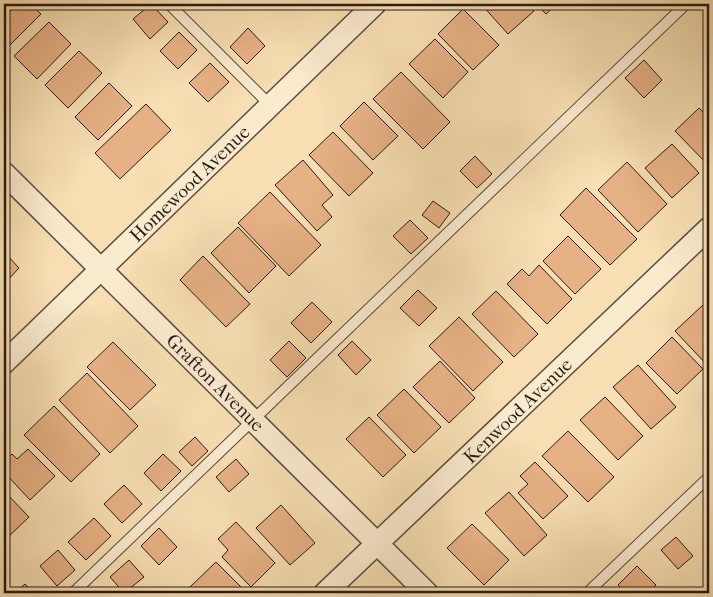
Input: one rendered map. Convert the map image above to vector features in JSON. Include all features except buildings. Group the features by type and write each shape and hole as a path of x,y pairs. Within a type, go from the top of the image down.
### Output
{"street":[{"name":"Homewood Avenue","path":"4,363 100,268 375,4"},
{"name":"Grafton Avenue","path":"4,173 378,542 427,593"},
{"name":"Kenwood Avenue","path":"325,593 709,228"}],"lane":[{"path":"169,4 270,105"},
{"path":"73,593 686,4"},
{"path":"587,593 709,477"}]}
